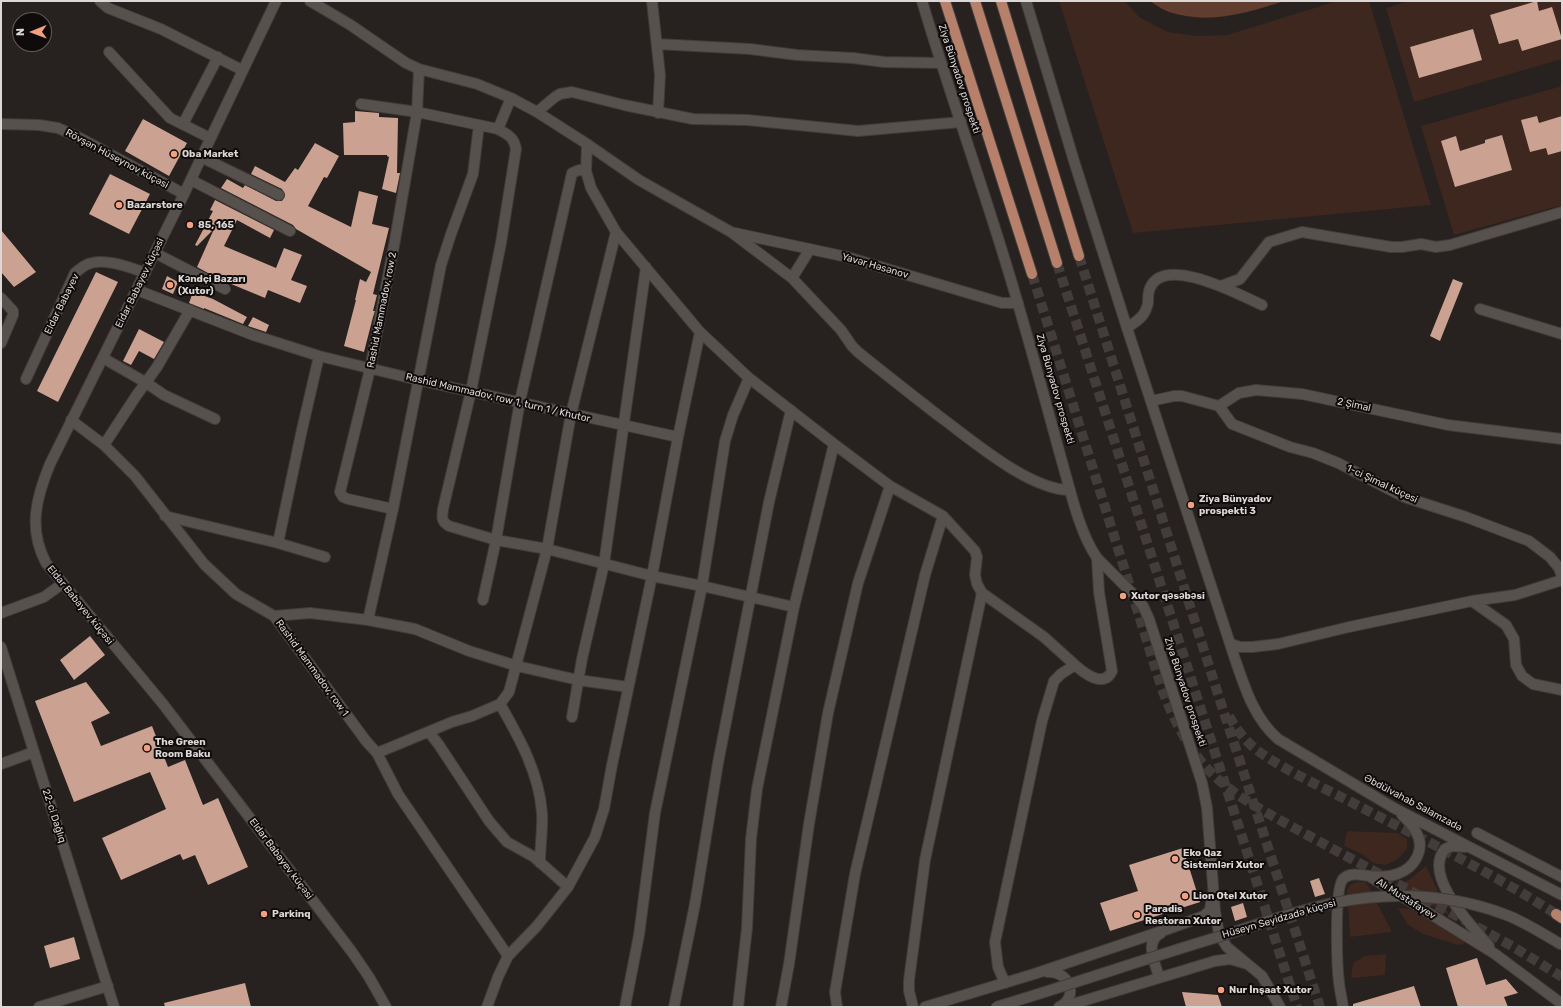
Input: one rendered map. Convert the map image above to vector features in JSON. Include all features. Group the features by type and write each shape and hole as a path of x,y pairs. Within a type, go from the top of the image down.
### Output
{"main road":[{"name":"Ziya Bünyadov prospekti","path":"945,1 1032,274"},
{"path":"975,1 1057,263"},
{"path":"1001,1 1079,256"}],"street":[{"path":"100,1 108,8 162,28 242,70"},
{"name":"Eldar Babayev küçəsi","path":"276,1 191,180 71,420 44,478 36,509 35,524 39,551 46,563 163,704 352,952 369,977 386,1007"},
{"path":"310,1 349,24 406,63 419,69 477,84 511,98 537,112 640,180 731,232 792,278 841,330 858,352 973,442 1004,464 1033,480 1064,490 1070,490"},
{"path":"652,1 658,44 660,75 658,113"},
{"name":"Ziya Bünyadov prospekti","path":"922,1 940,63 1018,303 1070,490 1086,536 1091,549 1097,558 1143,606 1149,619 1205,793 1213,878"},
{"path":"1026,1 1074,161 1127,328 1231,644 1240,647 1278,644 1349,627 1472,601 1514,595 1562,578"},
{"path":"658,44 750,49 797,55 853,58 884,62 940,63"},
{"path":"109,52 170,118 210,138"},
{"path":"183,124 218,57"},
{"name":"Rashid Mammadov, row 2","path":"393,508 348,499 343,497 340,492 370,369 395,240 417,112 419,69"},
{"path":"537,112 560,94 572,92 658,113 693,119 747,120 858,131 960,122"},
{"path":"498,129 511,98"},
{"path":"361,104 417,112 498,129 509,135 515,142 516,149 501,243 471,391 442,519 443,522 449,526 496,540 547,549 652,576 794,607"},
{"name":"Rövşən Hüseynov küçəsi","path":"1,124 39,125 58,128 78,137 184,194"},
{"path":"368,620 393,508 441,265 472,174 479,125"},
{"path":"587,144 586,171 591,188 616,232 700,332 749,378 834,444 890,486 943,516 975,551 977,557 977,584 982,593 1044,637 1087,676 1100,679 1110,676 1112,671 1099,592 1097,558"},
{"path":"201,157 279,195"},
{"path":"483,600 496,540 520,401 572,173 579,170 586,171"},
{"path":"191,180 290,231"},
{"path":"1222,286 1240,279 1255,262 1269,242 1302,232 1391,247 1421,244 1436,247 1450,245 1562,212"},
{"path":"377,754 452,722 472,716 500,704 509,692 547,549 571,414 616,232"},
{"name":"Yavər Həsənov","path":"731,232 847,257 1002,303 1018,303"},
{"path":"792,278 810,249"},
{"path":"155,253 225,289"},
{"name":"Eldar Babayev","path":"26,379 75,272 87,264 99,262 121,264 145,273"},
{"path":"572,717 582,659 604,564 646,267"},
{"path":"1127,328 1144,315 1150,288 1161,276 1182,275 1222,286 1262,306"},
{"name":"Rashid Mammadov, row 1, turn 1 / Khutor","path":"137,290 253,335 319,356 418,380 520,401 623,426 678,437"},
{"path":"1,298 13,311 13,315 1,343"},
{"path":"1480,308 1562,334"},
{"path":"104,445 145,382 157,368 190,310"},
{"path":"487,1007 498,977 508,956 537,926 568,887 596,838 604,809 652,576 678,437 700,332"},
{"path":"278,543 319,356"},
{"path":"103,358 145,382 164,395 215,419"},
{"path":"625,1007 639,935 655,813 702,586 725,441 733,415 749,378"},
{"name":"2 Şimal","path":"1219,406 1239,393 1256,390 1302,394 1448,425 1562,439"},
{"path":"1151,401 1174,396 1182,396 1219,406"},
{"name":"1-ci Şimal küçesi","path":"1219,406 1232,424 1290,447 1313,453 1338,463 1404,497 1466,517 1529,541 1550,557 1559,568 1562,578"},
{"path":"674,1007 695,904 718,764 769,502 791,410"},
{"name":"Rashid Mammadov, row 1","path":"71,420 104,445 135,476 204,564 236,594 274,616 377,754 398,794 508,956"},
{"path":"738,1007 748,928 751,839 757,789 794,607 834,444"},
{"path":"781,1007 828,713 858,583 890,486"},
{"path":"165,516 278,543 326,557"},
{"path":"837,1007 835,992 856,874 925,575 943,516"},
{"path":"1,613 44,597 62,584"},
{"path":"914,1007 909,991 909,980 925,860 982,593"},
{"path":"1472,601 1506,624 1514,639 1516,665 1522,676 1533,684 1562,690"},
{"path":"274,616 310,613 368,620 415,629 469,651 517,666 578,680 628,687"},
{"name":"Əbdülvahab Salamzadə","path":"1231,644 1247,693 1260,720 1269,732 1278,739 1394,808 1562,895"},
{"name":"22-ci Dağlıq","path":"1,646 114,1007"},
{"path":"1004,983 995,953 996,942 1036,747 1054,682 1061,674 1075,665"},
{"path":"500,704 521,741 534,772 542,813 540,863"},
{"path":"428,732 439,745 494,826 507,842 534,857 568,887"},
{"path":"1,764 34,752"},
{"path":"1369,876 1388,876 1402,872 1410,866 1418,855 1420,844 1416,831 1394,808"},
{"path":"1477,833 1562,876"},
{"path":"1474,849 1452,846 1445,849 1439,859 1440,873 1450,896 1460,912 1495,954 1562,1004"},
{"name":"Alı Mustafayev","path":"1343,1007 1338,969 1339,888 1341,882 1353,874 1369,876 1495,954"},
{"path":"925,1007 1034,974 1204,916 1210,910 1213,878"},
{"path":"1213,878 1215,911 1219,934 1227,947 1251,966 1267,982 1280,1007"},
{"name":"Hüseyn Seyidzadə küçəsi","path":"996,1007 1315,907 1373,897 1394,896 1441,898 1457,901 1510,917 1528,925 1562,946"},
{"path":"1159,977 1151,945 1155,937 1168,929"},
{"path":"1063,1007 1223,959 1238,961 1251,966"},
{"path":"1034,974 1054,971 1066,978 1069,985 1070,996 1064,1004 1059,1007"},
{"path":"39,1007 108,986"}],"shaded area":[{"path":"1059,1 1125,1 1139,17 1168,32 1197,36 1227,35 1337,1 1369,1 1431,205 1133,233"},
{"path":"1150,1 1285,1 1256,10 1227,16 1199,17 1184,16 1169,12"},
{"path":"1409,1 1562,1 1562,59 1414,102 1386,8"},
{"path":"1562,86 1562,205 1454,235 1421,126"},
{"path":"1347,831 1398,833 1407,839 1407,849 1398,859 1386,865 1373,863 1362,854 1344,846"},
{"path":"1426,866 1449,915 1395,885 1409,880"},
{"path":"1365,882 1369,887 1392,932 1350,937 1347,890 1351,884"},
{"path":"1398,908 1410,909 1465,941 1464,944 1458,945 1423,934 1407,924"},
{"path":"1386,954 1385,975 1351,978 1353,963 1365,956"}],"building":[{"path":"1537,1 1539,11 1552,7 1562,39 1522,51 1518,39 1499,44 1490,15"},
{"path":"1473,29 1482,60 1419,78 1410,47"},
{"path":"355,111 379,113 379,117 398,118 397,173 400,173 396,193 382,189 389,157 387,155 344,155 343,123 355,122"},
{"path":"1537,116 1539,123 1562,116 1562,151 1548,155 1546,148 1530,152 1521,120"},
{"path":"143,119 187,143 169,176 125,151"},
{"path":"1502,135 1512,170 1455,187 1441,141 1456,136 1460,151 1485,143 1485,140"},
{"path":"315,143 339,156 327,178 324,177 308,206 351,227 359,191 378,196 372,224 389,228 373,294 377,295 373,311 375,311 364,352 344,346 360,279 366,282 371,272 296,229 293,225 221,188 227,179 243,188 245,185 276,201 282,201 285,195 282,189 251,174 255,166 285,182 295,168 298,170"},
{"name":"Bazarstore","path":"110,174 150,194 129,234 89,214"},
{"path":"215,200 274,230 270,238 237,220 224,246 276,268 284,248 302,255 291,280 307,286 300,303 268,290 265,298 219,279 197,267 214,229 197,246 195,245 213,211 210,210"},
{"path":"1,230 36,272 14,287 1,272"},
{"path":"96,272 118,282 58,402 37,391"},
{"name":"Kəndçi Bazarı (Xutor)","path":"167,276 178,282 173,294 162,289"},
{"path":"1453,279 1463,283 1440,341 1430,336"},
{"path":"193,292 213,299 247,317 243,324 189,303"},
{"path":"253,317 269,325 266,332 248,326"},
{"path":"139,329 164,342 154,359 139,351 131,365 123,361"},
{"path":"90,636 105,655 74,680 60,660"},
{"path":"86,682 110,713 91,722 101,746 152,726 168,767 185,760 203,805 218,798 248,867 208,885 195,855 183,860 180,854 121,880 102,838 166,809 150,772 74,802 35,701"},
{"path":"1183,848 1200,902 1110,931 1100,903 1138,891 1129,865"},
{"path":"1319,878 1325,894 1315,897 1310,881"},
{"path":"1243,903 1247,917 1235,921 1231,907"},
{"path":"74,937 80,959 50,968 44,946"},
{"path":"1477,958 1486,985 1506,979 1518,993 1504,997 1508,1007 1458,1007 1446,968"},
{"path":"245,983 251,1007 165,1007 164,1003"},
{"path":"1414,986 1421,1007 1353,1007 1353,1004"},
{"path":"1182,992 1218,995 1222,1007 1186,1007"}],"tunnel":[{"path":"1079,256 1216,688 1320,1007"},
{"path":"1057,263 1297,1007"},
{"path":"1032,274 1162,689 1185,739 1201,761 1220,781 1254,805 1512,946 1562,977"},
{"path":"1229,716 1249,744 1280,765 1481,870 1556,914"}],"place":[{"name":"Oba Market","path":"174,154"},
{"name":"Bazarstore","path":"119,205"},
{"name":"85, 165","path":"190,225"},
{"name":"Kəndçi Bazarı (Xutor)","path":"170,285"},
{"name":"Ziya Bünyadov prospekti 3","path":"1191,505"},
{"name":"Xutor qəsəbəsi","path":"1123,596"},
{"name":"The Green Room Baku","path":"147,748"},
{"name":"Eko Qaz Sistemləri Xutor","path":"1175,859"},
{"name":"Lion Otel Xutor","path":"1185,896"},
{"name":"Parkinq","path":"264,914"},
{"name":"Paradis Restoran Xutor","path":"1137,915"},
{"name":"Nur İnşaat Xutor","path":"1221,990"}]}
